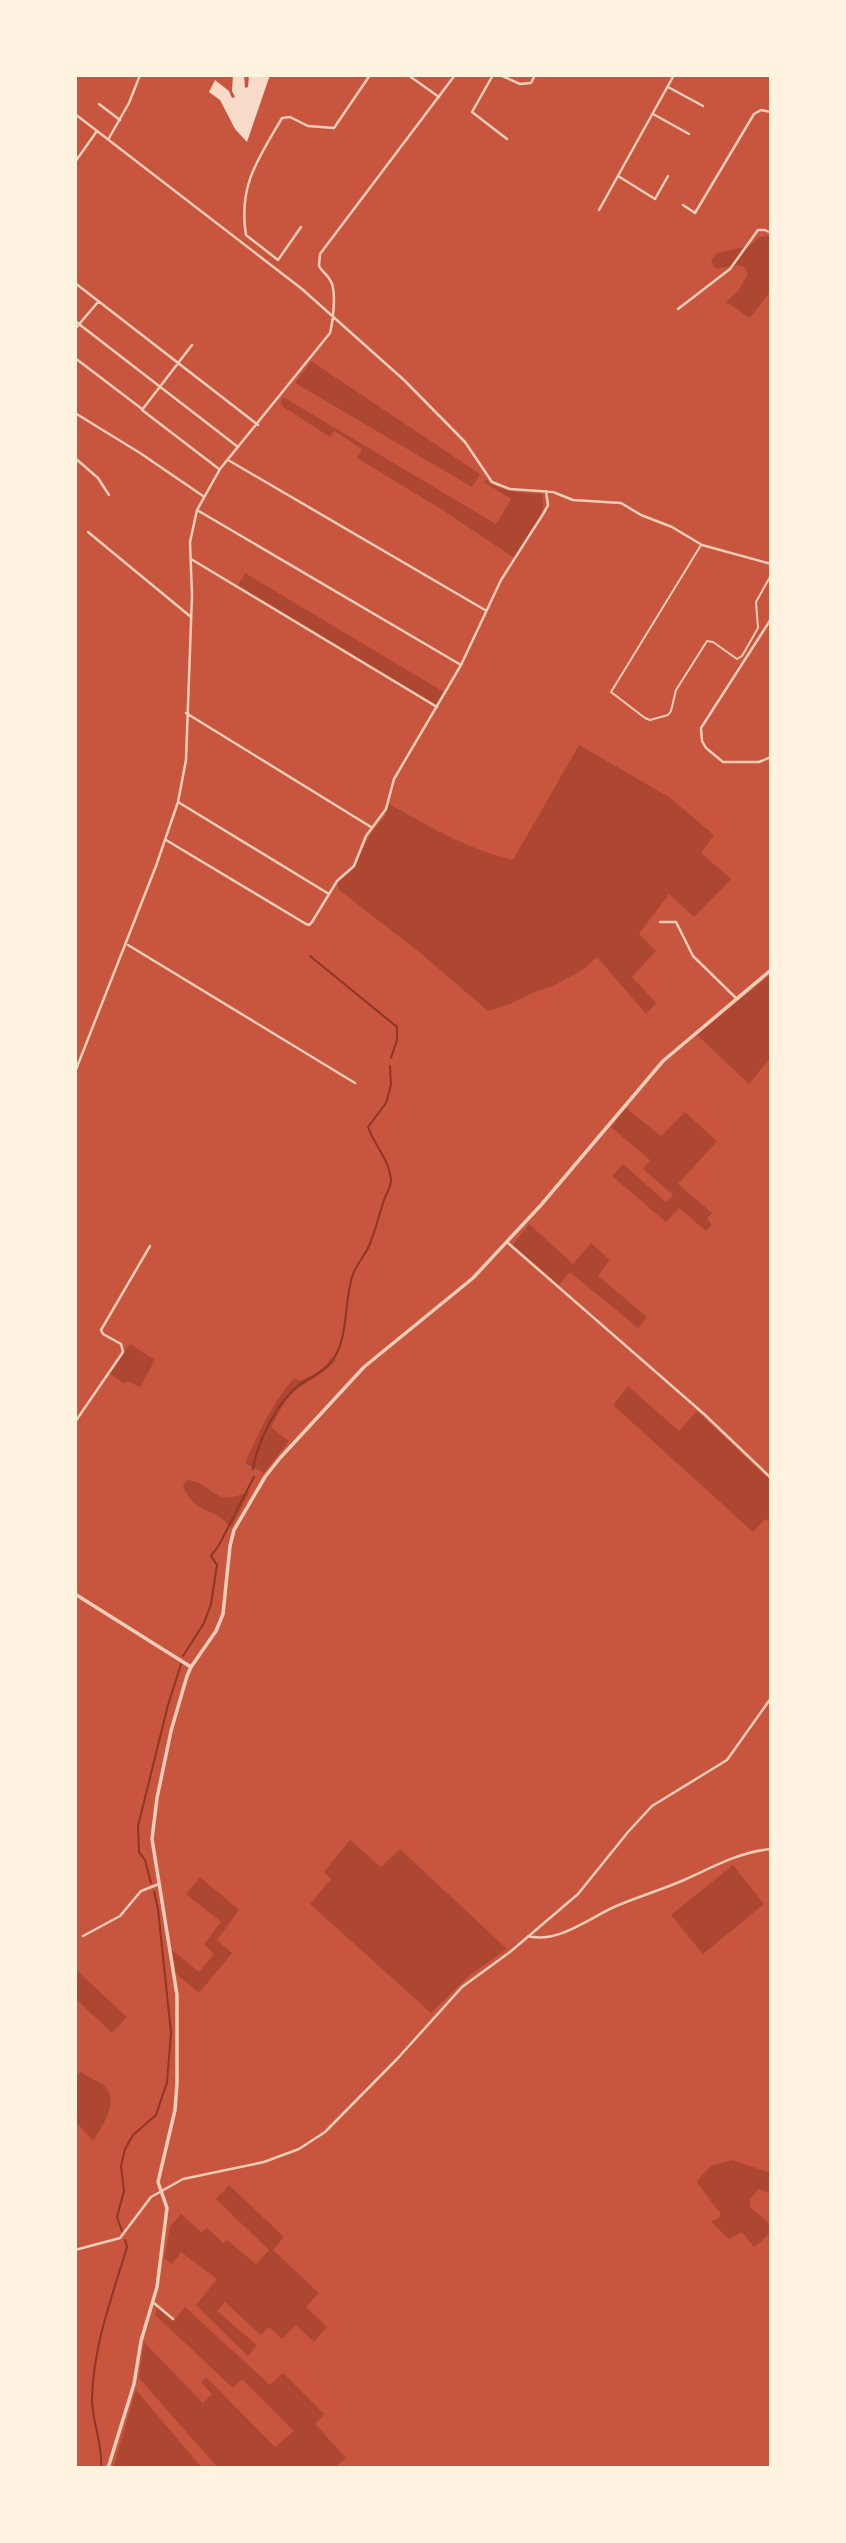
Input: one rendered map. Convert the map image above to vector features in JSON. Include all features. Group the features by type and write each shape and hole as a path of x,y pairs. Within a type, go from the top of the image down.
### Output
{"street":[{"path":"109,139 140,75"},
{"path":"301,227 278,260 247,235 244,210 248,180 253,167 282,118 286,116 308,126 334,128 370,75"},
{"path":"408,75 439,97"},
{"path":"75,1072 127,944 178,802 186,760 191,617 190,542 197,510 220,470 330,333 333,284 319,266 320,254 455,75"},
{"path":"494,75 472,111 507,139"},
{"path":"500,75 520,84 531,83 535,75"},
{"path":"599,210 674,75"},
{"path":"668,87 703,106"},
{"path":"99,104 120,120"},
{"path":"683,205 695,213 754,114 761,110 771,112"},
{"path":"75,114 284,274 333,317 404,380 465,442 492,482 510,489 545,491 573,500 621,503 672,527 702,545 771,564"},
{"path":"653,114 689,134"},
{"path":"75,162 97,131"},
{"path":"618,176 655,199 668,176"},
{"path":"678,309 730,269 758,230 771,233"},
{"path":"75,283 258,425"},
{"path":"75,329 98,302"},
{"path":"75,321 239,447"},
{"path":"142,410 192,345"},
{"path":"75,358 220,470"},
{"path":"75,413 203,496"},
{"path":"75,458 98,478 109,495"},
{"path":"228,460 486,610"},
{"path":"165,840 309,925 337,880 354,866 362,845 386,809 398,772 438,708 506,572 548,505 545,491"},
{"path":"197,510 461,665"},
{"path":"88,532 191,617"},
{"path":"191,559 438,708"},
{"path":"771,619 701,728 702,741 706,748 723,762 759,762 771,757"},
{"path":"186,713 372,828"},
{"path":"178,802 329,894"},
{"path":"660,922 676,922 692,956 737,999"},
{"path":"127,944 355,1083"},
{"path":"108,2468 134,2384 141,2341 154,2303 167,2208 158,2182 175,2110 177,1995 152,1839 157,1798 178,1700 191,1667 216,1631 223,1614 234,1530 265,1477 364,1367 473,1278 508,1242 663,1061 771,970"},
{"path":"508,1242 704,1414 771,1478"},
{"path":"75,1422 123,1352 121,1343 103,1334 101,1330 150,1247"},
{"path":"75,1594 191,1667"},
{"path":"75,2250 120,2238 152,2197 183,2179 264,2162 312,2141 325,2132 462,1987 510,1952 579,1892 652,1806 727,1760 771,1698"},
{"path":"528,1936 541,1938 564,1931 734,1857 771,1849"},
{"path":"83,1936 120,1916 141,1891 159,1884"},
{"path":"154,2303 173,2319"}],"lane":[{"path":"702,545 611,692 645,718 664,716 671,711 676,690 707,641 713,642 737,659 742,656 758,628 756,602 771,575"}],"shaded area":[{"path":"771,236 771,291 750,318 726,302 738,291 748,274 745,268 738,265 716,269 711,261 717,253 749,246 760,237"},
{"path":"311,361 480,474 472,487 295,383"},
{"path":"283,397 496,524 511,499 484,482 486,480 505,490 542,494 542,511 536,528 516,559 357,458 362,449 334,431 330,437 282,406"},
{"path":"245,573 444,692 437,705 238,585"},
{"path":"579,745 669,797 714,835 701,853 731,879 694,917 669,894 639,934 656,951 632,977 656,1003 646,1014 597,957 584,969 553,986 488,1011 418,951 339,890 337,882 353,869 369,836 385,816 389,804 464,844 513,860"},
{"path":"771,974 771,1057 749,1084 697,1035"},
{"path":"626,1108 661,1136 685,1112 717,1141 678,1184 712,1213 707,1219 712,1225 706,1231 679,1208 666,1222 612,1176 623,1164 666,1202 673,1195 643,1169 650,1160 611,1127"},
{"path":"529,1224 573,1264 591,1243 610,1260 598,1276 647,1317 638,1328 570,1272 559,1285 513,1245"},
{"path":"130,1344 155,1360 140,1387 127,1381 123,1383 109,1373"},
{"path":"332,1357 336,1360 296,1390 279,1412 271,1427 289,1441 264,1473 245,1463 273,1408 294,1378 300,1381 314,1374"},
{"path":"628,1386 679,1431 697,1411 771,1481 771,1523 765,1519 753,1532 613,1405"},
{"path":"187,1480 221,1496 238,1496 250,1491 231,1528 225,1521 194,1503 183,1486"},
{"path":"350,1840 381,1867 400,1849 507,1949 470,1975 431,2013 310,1904 331,1879 324,1872"},
{"path":"733,1865 764,1904 703,1954 671,1915"},
{"path":"200,1877 239,1910 217,1940 232,1953 199,1993 176,1974 172,1950 199,1972 214,1954 204,1944 221,1922 186,1894"},
{"path":"75,1969 127,2017 112,2033 75,1998"},
{"path":"81,2072 104,2086 110,2094 110,2108 93,2141 75,2121 75,2076"},
{"path":"732,2160 771,2173 771,2194 759,2189 750,2199 750,2207 764,2218 770,2227 767,2235 754,2247 742,2232 729,2239 711,2222 719,2218 720,2213 698,2184 698,2180 711,2166"},
{"path":"229,2185 284,2237 273,2250 319,2293 306,2307 327,2327 314,2342 296,2325 282,2339 269,2327 261,2335 225,2302 217,2311 257,2345 248,2356 196,2305 217,2279 181,2252 172,2264 164,2258 170,2227 181,2214 201,2232 207,2228 223,2243 227,2240 256,2264 269,2250 216,2199"},
{"path":"185,2307 270,2385 283,2373 324,2414 315,2424 346,2458 334,2468 218,2468 139,2378 144,2342 203,2403 212,2394 201,2382 206,2377 275,2447 294,2431 242,2379 233,2388 155,2315 157,2308 174,2321"},
{"path":"136,2390 202,2468 113,2468"}],"building":[{"path":"233,75 244,75 245,88 248,87 249,75 270,75 247,142 235,129 220,100 209,92 215,80 229,91 232,98 235,97 232,91"}],"waterway":[{"path":"310,956 397,1027 397,1040 391,1058"},
{"path":"253,1469 263,1436 283,1402 298,1386 328,1365 338,1351 353,1274 369,1246 391,1183 388,1166 368,1127 386,1103 391,1085 390,1066"},
{"path":"183,1656 204,1623 211,1604 217,1565 211,1556 254,1477"},
{"path":"151,1883 145,1860 139,1852 138,1826 181,1664"},
{"path":"122,2231 117,2217 124,2191 121,2166 125,2149 133,2135 156,2115 167,2082 171,2033 154,1891"},
{"path":"101,2468 92,2408 93,2379 104,2322 127,2247 125,2240"}]}
